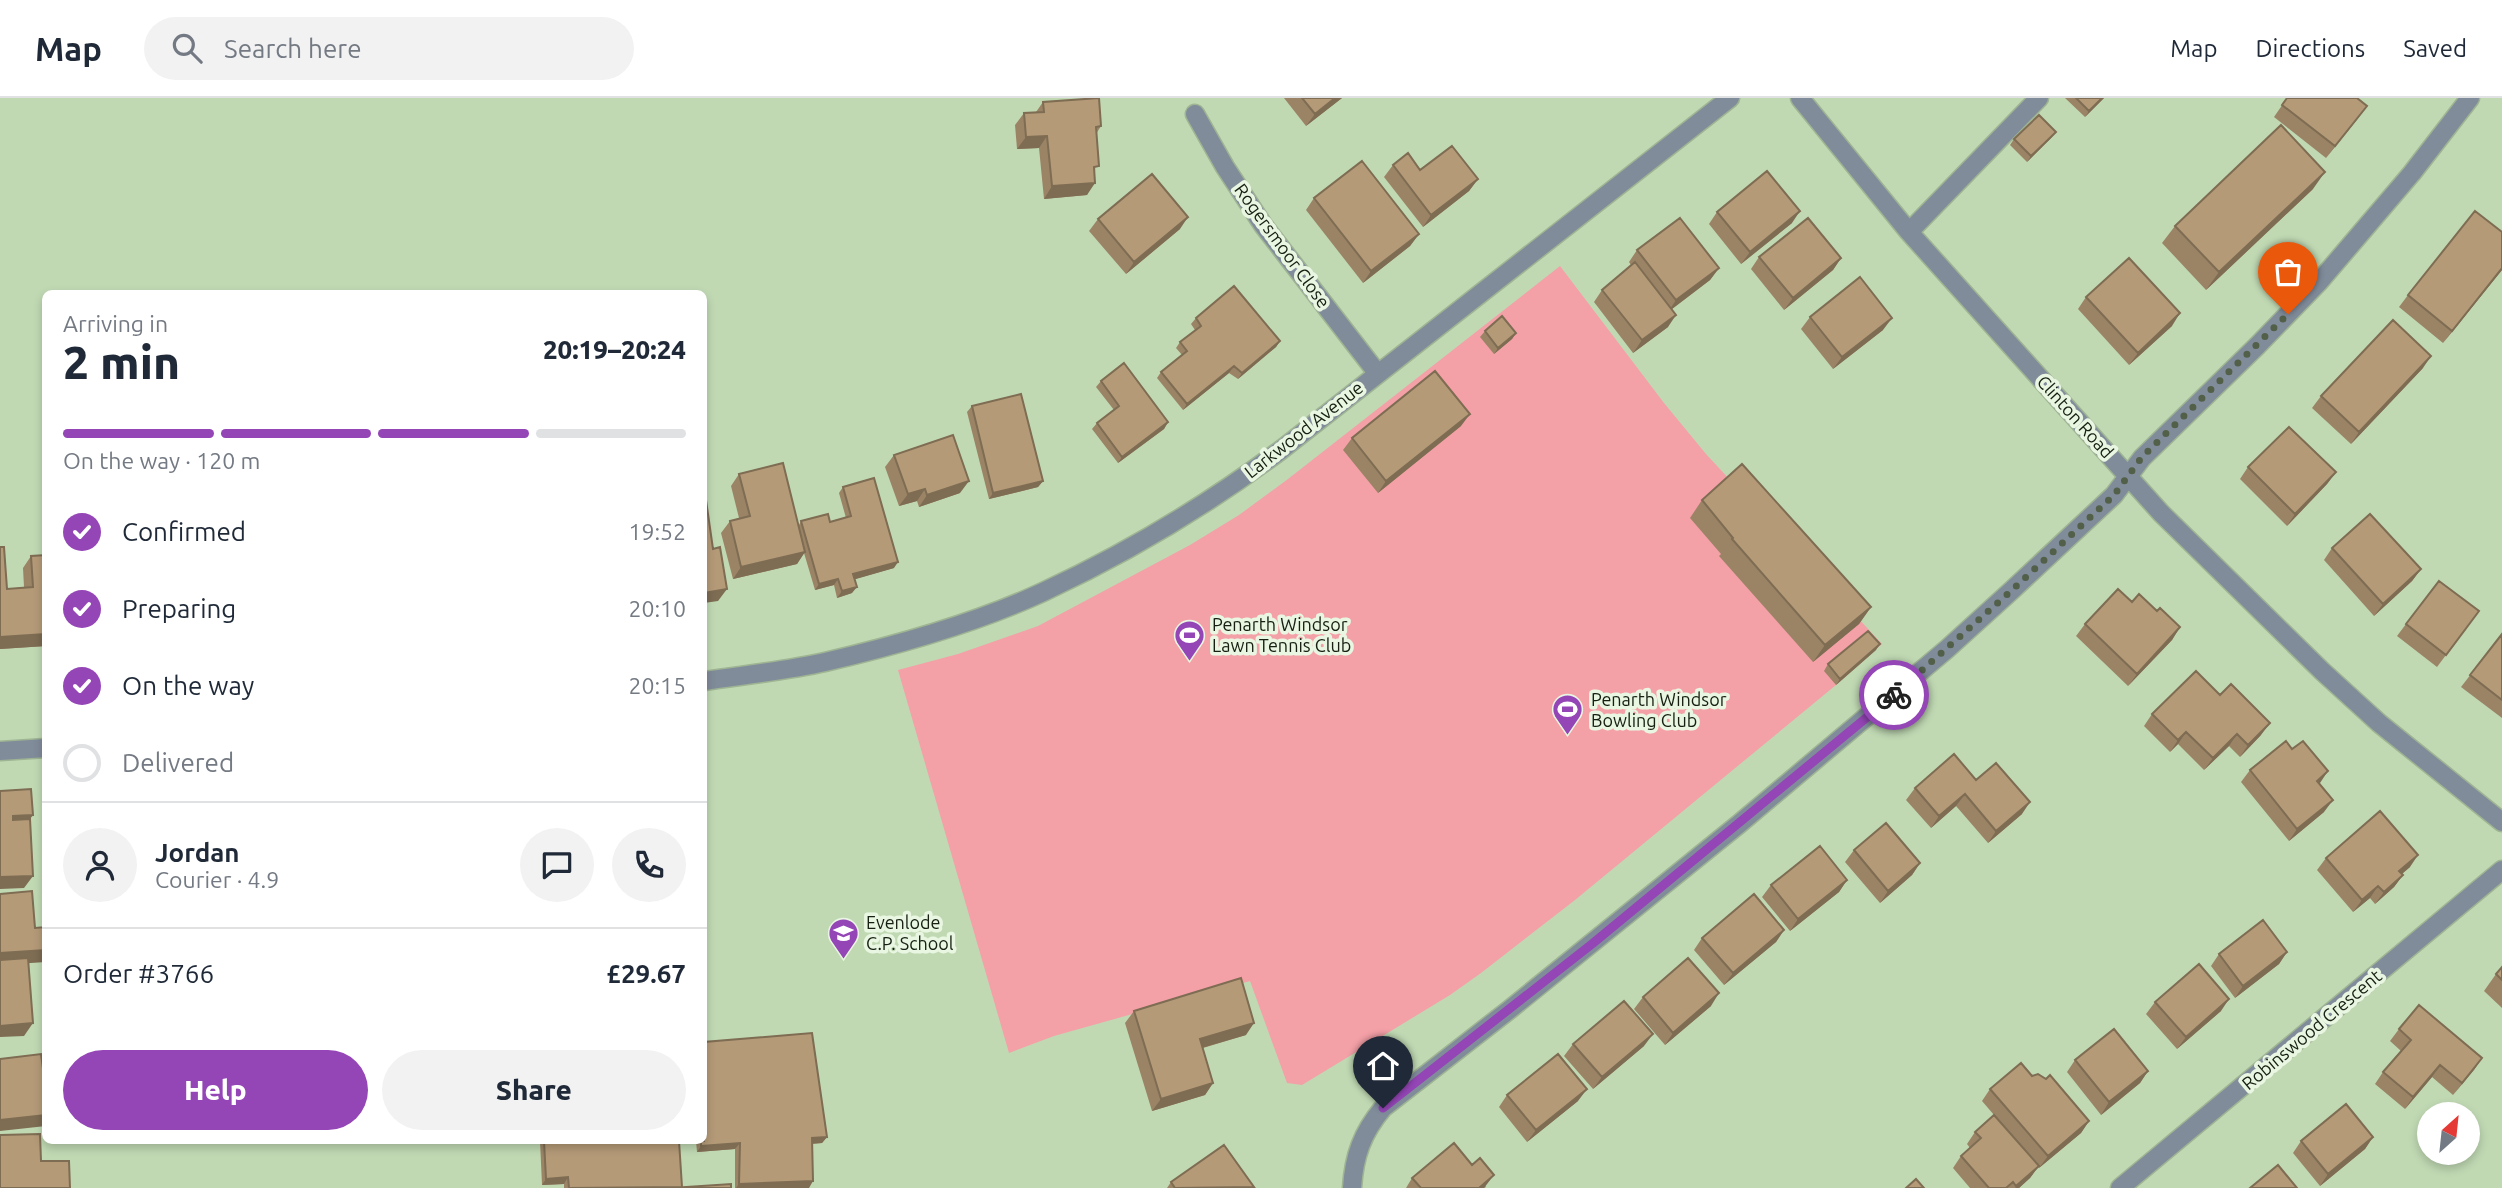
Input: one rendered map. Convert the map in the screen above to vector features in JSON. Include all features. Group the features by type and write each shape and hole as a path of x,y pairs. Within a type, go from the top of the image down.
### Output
{"street":[{"name":"Larkwood Avenue","path":"707,681 822,662 971,620 1041,593 1156,533 1245,476 1730,98"},
{"name":"Clinton Road","path":"1800,98 1909,232 2129,477 2217,570 2379,723 2502,822"},
{"path":"1909,232 2039,98"},
{"path":"1352,1188 1356,1155 1362,1139 1383,1108 1592,944 1867,718 2011,591 2114,495 2142,457 2258,346 2319,282 2412,173 2470,98"},
{"name":"Rogersmoor Close","path":"1195,114 1225,167 1264,225 1378,374"},
{"path":"0,751 42,748"},
{"name":"Robinswood Crescent","path":"2120,1188 2502,870"}],"shaded area":[{"path":"1560,266 1706,454 1882,644 1575,900 1481,973 1450,995 1302,1085 1287,1083 1250,981 1054,1036 1009,1053 898,670 958,654 1038,626 1190,545 1239,515 1288,479"}],"building":[{"path":"1099,98 1101,126 1096,127 1099,166 1094,167 1095,183 1052,186 1047,136 1026,137 1024,113 1044,112 1043,102"},
{"path":"1302,98 1335,98 1315,114"},
{"path":"2076,98 2102,98 2089,111"},
{"path":"2287,98 2357,98 2367,106 2335,146 2282,105"},
{"path":"2039,115 2056,132 2031,156 2014,139"},
{"path":"2281,125 2325,172 2219,272 2175,226"},
{"path":"1452,146 1478,179 1431,215 1393,165 1408,153 1420,170"},
{"path":"1362,161 1419,234 1371,271 1314,198"},
{"path":"1767,171 1800,211 1750,252 1717,212"},
{"path":"1152,174 1188,217 1134,262 1098,219"},
{"path":"2475,211 2502,232 2502,268 2452,331 2408,295"},
{"path":"1680,218 1719,268 1676,300 1637,250"},
{"path":"1808,218 1841,258 1793,298 1759,257"},
{"path":"2129,258 2180,313 2138,353 2086,297"},
{"path":"1635,262 1676,315 1642,340 1602,290"},
{"path":"1860,277 1892,318 1842,357 1810,317"},
{"path":"1234,286 1280,341 1242,373 1234,366 1187,404 1161,372 1187,351 1180,342 1201,326 1196,318"},
{"path":"1502,316 1516,333 1498,348 1485,331"},
{"path":"2393,320 2431,356 2359,432 2321,396"},
{"path":"1124,363 1168,422 1122,457 1097,423 1119,406 1101,381"},
{"path":"1435,371 1470,414 1386,481 1352,438"},
{"path":"1021,394 1043,481 993,493 972,406"},
{"path":"2289,427 2336,472 2295,514 2248,467"},
{"path":"953,435 969,481 927,495 925,489 908,494 894,455"},
{"path":"783,463 805,552 741,567 730,521 750,516 739,474"},
{"path":"1742,464 1871,607 1825,645 1732,539 1702,500"},
{"path":"874,478 898,562 853,574 857,587 842,591 838,579 819,584 801,521 828,514 830,522 851,516 843,487"},
{"path":"707,507 713,549 720,547 727,589 707,592"},
{"path":"2370,514 2421,569 2383,604 2332,548"},
{"path":"0,547 4,547 7,589 33,587 31,556 42,555 42,634 0,637"},
{"path":"2439,581 2479,611 2446,655 2406,624"},
{"path":"2118,589 2132,602 2139,594 2157,611 2160,608 2180,627 2137,674 2085,624"},
{"path":"1868,631 1880,644 1840,679 1828,664"},
{"path":"2502,634 2502,700 2470,675"},
{"path":"2196,671 2220,695 2231,684 2270,723 2248,745 2237,734 2213,758 2186,732 2178,740 2152,714"},
{"path":"2286,741 2292,749 2303,741 2328,771 2317,781 2333,800 2297,829 2250,770"},
{"path":"1954,754 1976,780 1996,763 2030,802 1996,831 1965,794 1939,816 1915,788"},
{"path":"31,789 33,815 13,816 13,820 30,819 33,876 0,877 0,791"},
{"path":"2380,811 2418,855 2399,871 2403,875 2384,892 2378,886 2362,900 2326,858"},
{"path":"1886,823 1920,863 1888,891 1854,850"},
{"path":"1820,846 1847,880 1798,919 1771,885"},
{"path":"32,891 35,928 42,927 42,950 0,953 0,894"},
{"path":"1754,894 1784,930 1733,973 1702,938"},
{"path":"2263,920 2287,952 2243,986 2219,954"},
{"path":"28,958 33,1023 0,1026 0,960"},
{"path":"1688,958 1719,993 1673,1033 1643,997"},
{"path":"2199,964 2229,999 2186,1037 2155,1002"},
{"path":"2502,967 2502,980 2496,974"},
{"path":"1241,978 1254,1023 1200,1039 1213,1083 1161,1099 1134,1011"},
{"path":"1624,1001 1653,1034 1602,1077 1573,1044"},
{"path":"2419,1005 2482,1058 2462,1083 2440,1065 2413,1097 2383,1072 2411,1040 2399,1029"},
{"path":"2114,1029 2148,1071 2109,1102 2075,1060"},
{"path":"812,1033 827,1137 812,1138 813,1181 739,1184 740,1143 701,1146 707,1144 707,1042"},
{"path":"41,1054 42,1115 0,1120 0,1059"},
{"path":"1558,1054 1587,1089 1536,1130 1507,1095"},
{"path":"2021,1063 2032,1076 2038,1074 2046,1079 2050,1075 2089,1121 2048,1156 1990,1089"},
{"path":"2346,1104 2373,1137 2328,1174 2301,1141"},
{"path":"1994,1115 2039,1166 2016,1186 2013,1182 2006,1188 1989,1188 1961,1156 1981,1138 1975,1132"},
{"path":"40,1134 41,1161 69,1161 70,1188 0,1188 0,1135"},
{"path":"1454,1143 1472,1165 1480,1158 1494,1175 1479,1188 1421,1188 1412,1178"},
{"path":"544,1144 679,1144 682,1187 569,1188 568,1177 546,1179"},
{"path":"1224,1145 1254,1187 1175,1188 1171,1182"},
{"path":"2278,1165 2297,1188 2250,1188"},
{"path":"1916,1179 1924,1188 1906,1188"},
{"path":"731,1184 731,1188 671,1188"}],"way so far":[{"path":"1894,695 2114,495 2142,457 2288,314"}],"place":[{"name":"Penarth Windsor Lawn Tennis Club","path":"1189,662"},
{"name":"Penarth Windsor Bowling Club","path":"1568,737"},
{"name":"Evenlode C.P. School","path":"843,960"}],"route":[{"path":"1383,1108 1592,944 1894,695"}]}
